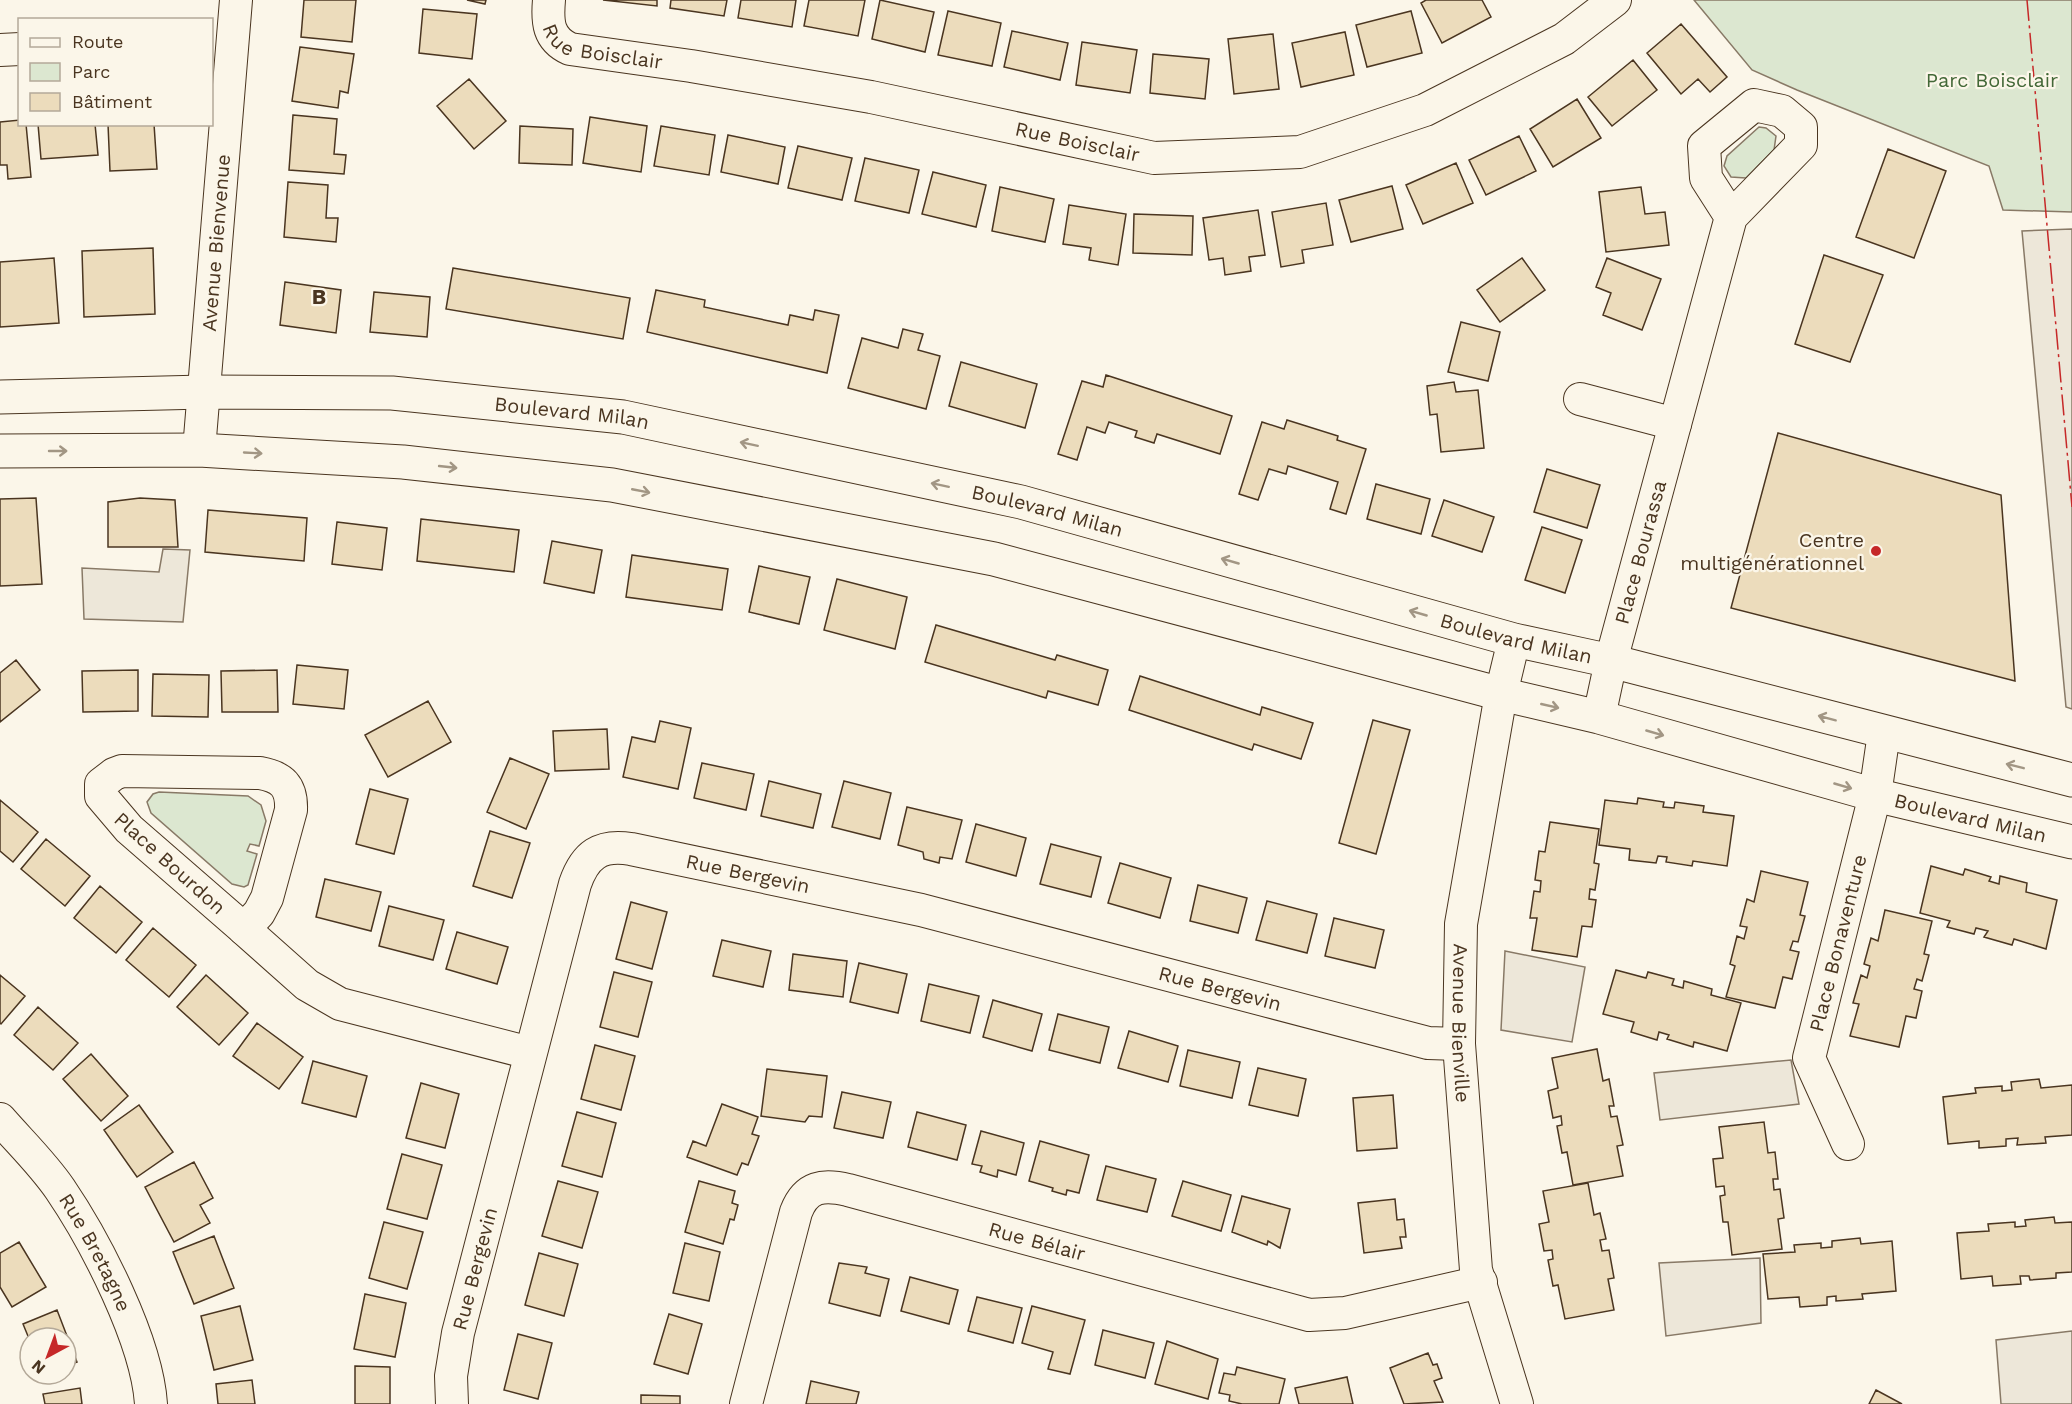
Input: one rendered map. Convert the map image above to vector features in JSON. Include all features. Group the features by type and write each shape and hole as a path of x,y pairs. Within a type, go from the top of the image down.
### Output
{"main road":[{"name":"Boulevard Milan","path":"0,397 204,392 392,393 622,417 1021,502 1514,640 1611,661 2072,780"},
{"name":"Boulevard Milan","path":"0,451 199,450 403,462 612,485 994,559 1501,694 1599,717 1875,795 2072,842"}],"street":[{"name":"Avenue Bienvenue","path":"199,450 222,40 236,0"},
{"name":"Rue Boisclair","path":"549,0 550,31 561,45 570,49 692,66 871,97 1154,158 1300,152 1425,110 1564,39 1616,0"},
{"path":"0,50 18,49"},
{"name":"Place Bourassa","path":"1599,717 1611,661 1731,217"},
{"path":"1580,399 1675,424"},
{"name":"Avenue Bienville","path":"1514,640 1501,694 1461,924 1459,1044 1476,1270 1517,1404"},
{"name":"Place Bonaventure","path":"1848,1144 1809,1058 1875,795 1884,733"},
{"name":"Place Bourdon","path":"244,929 264,906 288,823 291,799 287,785 282,780 250,772 141,771 114,774 101,784 101,796 123,823 307,985 340,1004 530,1053"},
{"name":"Rue Bergevin","path":"452,1404 451,1376 455,1342 579,872 595,852 615,847 921,910 1428,1043 1459,1044"},
{"name":"Rue Bretagne","path":"0,1119 60,1189 116,1286 150,1384 151,1404"},
{"name":"Rue Bélair","path":"746,1404 796,1212 805,1194 821,1187 848,1190 1309,1315 1352,1312 1481,1282"}],"green space":[{"name":"Parc Boisclair","path":"1694,0 2072,0 2072,212 2003,210 1989,166 1752,70"},
{"path":"1759,127 1766,128 1776,136 1774,150 1746,178 1731,177 1724,166 1727,156"},
{"path":"159,792 248,796 261,805 266,821 259,846 250,844 247,851 257,854 248,885 244,887 232,884 151,813 147,802 153,794"}],"shaded area":[{"path":"2072,229 2072,709 2066,707 2022,231"},
{"path":"163,549 190,550 183,622 84,619 82,568 159,572"},
{"path":"1505,951 1585,967 1572,1042 1501,1030"},
{"path":"1791,1060 1799,1104 1660,1120 1654,1073"},
{"path":"1760,1258 1761,1323 1666,1336 1659,1263"},
{"path":"2072,1331 2072,1404 2001,1404 1996,1340"}],"building":[{"path":"304,0 356,0 352,42 301,37"},
{"path":"467,0 486,0 485,4"},
{"path":"603,0 657,0 657,6"},
{"path":"671,0 727,0 724,16 670,8"},
{"path":"741,0 796,0 792,27 738,18"},
{"path":"809,0 865,0 858,36 804,26"},
{"path":"880,0 934,12 925,52 872,39"},
{"path":"1426,0 1482,0 1491,17 1442,43 1421,3"},
{"path":"423,9 477,14 472,59 419,53"},
{"path":"948,11 1001,23 992,66 938,55"},
{"path":"1411,11 1422,53 1367,67 1356,25"},
{"path":"1681,24 1727,77 1710,92 1698,79 1681,94 1647,53"},
{"path":"1012,31 1068,43 1060,80 1004,67"},
{"path":"1345,32 1354,75 1301,87 1292,43"},
{"path":"1273,34 1279,89 1234,94 1228,39"},
{"path":"1082,42 1137,50 1130,93 1076,85"},
{"path":"300,47 354,54 348,93 340,91 338,108 292,101"},
{"path":"1153,54 1209,59 1205,99 1150,93"},
{"path":"1633,60 1657,90 1612,126 1588,97"},
{"path":"469,79 506,121 474,149 437,106"},
{"path":"1577,99 1601,138 1553,167 1530,129"},
{"path":"293,115 337,119 334,154 346,155 344,174 289,170"},
{"path":"590,117 647,126 641,172 583,163"},
{"path":"18,120 18,126 26,126 31,177 8,179 7,165 0,165 0,122"},
{"path":"38,126 95,126 98,155 41,159"},
{"path":"108,126 154,126 157,169 110,171"},
{"path":"520,126 573,129 572,165 519,163"},
{"path":"661,126 715,135 709,175 654,166"},
{"path":"728,135 785,147 778,184 721,172"},
{"path":"1519,136 1536,171 1486,195 1469,160"},
{"path":"798,146 852,158 842,200 788,188"},
{"path":"1888,149 1946,171 1914,258 1856,237"},
{"path":"865,158 919,170 909,213 855,201"},
{"path":"1456,163 1473,203 1423,224 1406,185"},
{"path":"933,172 986,185 976,227 922,214"},
{"path":"288,182 328,185 326,218 338,218 336,242 284,237"},
{"path":"1392,186 1403,229 1351,242 1339,200"},
{"path":"1000,187 1054,199 1045,242 992,231"},
{"path":"1641,187 1645,214 1665,212 1669,245 1606,252 1599,192"},
{"path":"1326,203 1333,245 1302,250 1304,263 1281,267 1272,212"},
{"path":"1069,205 1126,214 1118,265 1089,260 1091,248 1063,244"},
{"path":"1258,210 1265,255 1249,257 1251,271 1225,275 1223,258 1209,260 1203,218"},
{"path":"1134,214 1193,216 1192,255 1133,253"},
{"path":"153,248 155,314 84,317 82,251"},
{"path":"1824,255 1883,275 1850,362 1795,344"},
{"path":"54,258 59,323 0,327 0,262"},
{"path":"1522,258 1545,290 1500,322 1477,290"},
{"path":"1607,258 1661,279 1642,330 1603,315 1611,293 1596,287"},
{"path":"453,268 630,298 623,339 446,309"},
{"path":"285,282 341,290 336,333 280,325"},
{"path":"656,290 705,300 704,307 788,325 790,315 813,320 815,310 839,315 827,373 647,332"},
{"path":"374,292 430,297 427,337 370,332"},
{"path":"1461,322 1500,332 1488,381 1448,372"},
{"path":"903,329 923,334 918,350 940,356 926,409 848,388 862,338 898,348"},
{"path":"961,362 1037,384 1025,428 949,406"},
{"path":"1106,375 1232,416 1220,454 1157,434 1154,443 1135,437 1137,431 1109,422 1105,433 1087,427 1077,460 1058,454 1082,381 1103,387"},
{"path":"1454,382 1456,392 1478,390 1484,448 1441,452 1437,414 1430,415 1427,386"},
{"path":"1287,420 1338,436 1337,440 1366,449 1346,514 1330,509 1338,482 1288,466 1286,474 1269,469 1258,500 1239,494 1262,422 1284,429"},
{"name":"Centre multigénérationnel","path":"1778,433 2001,495 2015,681 1731,608"},
{"path":"1547,469 1600,485 1587,528 1534,512"},
{"path":"1376,484 1430,499 1421,534 1367,519"},
{"path":"36,498 42,584 0,586 0,499"},
{"path":"140,498 175,500 178,547 108,547 108,502"},
{"path":"1444,500 1494,517 1482,552 1432,536"},
{"path":"208,510 307,518 304,561 205,552"},
{"path":"421,519 519,530 514,572 417,561"},
{"path":"337,522 387,528 382,570 332,564"},
{"path":"1542,527 1582,540 1565,593 1525,580"},
{"path":"552,541 602,550 594,593 544,583"},
{"path":"632,555 728,569 722,610 626,597"},
{"path":"759,566 810,577 799,624 749,612"},
{"path":"837,579 907,597 895,649 824,630"},
{"path":"936,625 1055,660 1057,655 1108,670 1098,705 1048,691 1046,698 925,662"},
{"path":"16,660 40,690 0,722 0,673"},
{"path":"297,665 348,670 344,709 293,704"},
{"path":"138,670 138,711 83,712 82,671"},
{"path":"277,670 278,712 222,712 221,671"},
{"path":"153,674 209,675 208,717 152,716"},
{"path":"1140,676 1260,715 1262,707 1313,723 1301,759 1254,744 1252,750 1129,710"},
{"path":"428,701 451,742 388,777 365,735"},
{"path":"1373,720 1410,730 1376,854 1339,843"},
{"path":"660,721 691,728 678,789 623,777 632,737 655,742"},
{"path":"607,729 609,769 555,771 553,731"},
{"path":"510,758 549,774 526,829 487,812"},
{"path":"702,763 754,774 746,810 694,798"},
{"path":"769,781 821,794 813,828 761,816"},
{"path":"844,781 891,793 880,839 832,827"},
{"path":"370,789 408,799 394,854 356,844"},
{"path":"1638,798 1664,802 1663,807 1674,808 1675,802 1704,806 1703,812 1734,816 1727,866 1693,861 1692,866 1666,862 1667,857 1658,856 1656,863 1629,860 1630,849 1599,845 1605,800 1637,804"},
{"path":"0,800 38,832 13,862 0,851"},
{"path":"907,807 962,820 952,859 940,857 939,863 924,859 923,852 898,845"},
{"path":"1550,822 1599,829 1594,863 1599,864 1595,890 1590,889 1589,899 1596,900 1592,927 1582,926 1577,957 1532,950 1537,918 1530,918 1534,891 1540,892 1541,881 1535,880 1539,851 1545,852"},
{"path":"976,824 1026,838 1016,876 966,862"},
{"path":"490,831 530,843 512,898 473,886"},
{"path":"46,839 90,876 65,906 21,869"},
{"path":"1051,844 1101,857 1091,897 1040,884"},
{"path":"1120,863 1171,878 1160,918 1108,903"},
{"path":"1931,866 1963,875 1965,869 1991,877 1989,881 1999,884 2000,876 2027,883 2026,892 2057,900 2046,949 2014,939 2012,945 1984,937 1988,931 1976,928 1974,934 1947,927 1950,921 1920,913"},
{"path":"1761,871 1808,882 1800,915 1805,916 1798,942 1793,941 1790,950 1799,952 1792,979 1783,977 1775,1008 1726,997 1735,966 1730,964 1737,936 1744,939 1747,927 1740,926 1747,899 1754,902"},
{"path":"325,879 381,892 371,931 316,917"},
{"path":"1198,885 1247,898 1238,933 1190,921"},
{"path":"100,886 142,922 116,953 74,918"},
{"path":"1267,901 1317,914 1307,953 1256,940"},
{"path":"631,902 667,912 652,969 616,959"},
{"path":"389,906 444,920 433,960 379,946"},
{"path":"1885,910 1932,921 1924,954 1929,955 1922,981 1917,979 1914,989 1922,991 1916,1018 1906,1016 1899,1047 1850,1036 1859,1004 1853,1003 1861,975 1867,978 1870,966 1864,964 1871,938 1878,941"},
{"path":"1334,918 1384,930 1375,968 1325,956"},
{"path":"153,928 196,965 169,997 126,960"},
{"path":"457,932 508,947 497,984 446,969"},
{"path":"722,940 771,951 763,987 713,976"},
{"path":"793,954 847,961 843,997 789,990"},
{"path":"859,963 907,974 898,1013 850,1002"},
{"path":"1616,970 1646,978 1648,972 1674,979 1672,985 1683,988 1684,981 1712,989 1711,995 1741,1003 1727,1051 1694,1042 1693,1047 1667,1039 1669,1035 1659,1032 1657,1040 1631,1032 1634,1022 1603,1014"},
{"path":"614,972 652,982 638,1037 600,1027"},
{"path":"0,975 25,996 1,1024 0,1023"},
{"path":"206,975 248,1013 219,1045 177,1007"},
{"path":"929,984 979,996 970,1033 921,1021"},
{"path":"993,1000 1042,1014 1032,1051 983,1037"},
{"path":"38,1007 78,1043 53,1070 14,1035"},
{"path":"1058,1014 1109,1027 1100,1063 1049,1050"},
{"path":"257,1023 303,1057 279,1089 233,1056"},
{"path":"1129,1031 1178,1046 1168,1082 1118,1068"},
{"path":"595,1045 635,1056 621,1110 581,1099"},
{"path":"1597,1049 1603,1081 1609,1079 1614,1106 1609,1106 1611,1117 1617,1116 1623,1145 1617,1146 1623,1176 1573,1185 1567,1152 1562,1153 1557,1126 1562,1125 1561,1116 1553,1118 1548,1091 1558,1088 1552,1058"},
{"path":"1188,1050 1240,1062 1232,1098 1180,1086"},
{"path":"91,1054 128,1096 101,1121 63,1079"},
{"path":"313,1061 367,1076 356,1117 302,1103"},
{"path":"1258,1068 1306,1079 1298,1116 1249,1105"},
{"path":"767,1069 827,1076 822,1117 809,1116 805,1122 761,1116"},
{"path":"2039,1079 2041,1088 2072,1085 2072,1135 2045,1137 2046,1143 2017,1145 2018,1138 2006,1139 2006,1146 1979,1148 1979,1141 1948,1144 1943,1097 1976,1093 1975,1088 2002,1086 2002,1091 2012,1090 2011,1082"},
{"path":"421,1083 459,1094 445,1148 406,1138"},
{"path":"842,1092 891,1102 883,1138 834,1128"},
{"path":"1393,1095 1397,1148 1357,1151 1353,1098"},
{"path":"722,1104 758,1117 752,1134 759,1136 748,1165 742,1163 737,1175 687,1157 693,1141 706,1146"},
{"path":"139,1105 173,1152 137,1177 104,1130"},
{"path":"577,1112 616,1123 602,1177 562,1166"},
{"path":"917,1112 966,1125 957,1160 908,1147"},
{"path":"1764,1122 1768,1153 1775,1152 1778,1179 1773,1179 1774,1190 1780,1189 1784,1218 1778,1219 1782,1249 1732,1255 1728,1222 1723,1222 1720,1196 1725,1195 1724,1186 1716,1187 1713,1159 1723,1158 1719,1127"},
{"path":"981,1131 1024,1143 1016,1175 998,1170 997,1177 980,1172 982,1166 972,1164"},
{"path":"1040,1141 1089,1155 1079,1193 1067,1190 1066,1195 1052,1191 1053,1188 1029,1181"},
{"path":"402,1154 442,1165 427,1219 387,1209"},
{"path":"194,1162 213,1198 200,1205 210,1223 174,1242 145,1187"},
{"path":"1106,1166 1156,1179 1147,1212 1097,1200"},
{"path":"558,1181 598,1192 582,1248 542,1236"},
{"path":"699,1181 735,1191 732,1203 738,1205 734,1220 730,1219 723,1244 685,1232"},
{"path":"1183,1181 1231,1195 1221,1231 1172,1216"},
{"path":"1588,1183 1594,1215 1600,1213 1606,1239 1600,1240 1602,1251 1609,1250 1614,1278 1608,1279 1614,1310 1565,1319 1558,1285 1553,1286 1548,1260 1553,1259 1552,1250 1544,1251 1539,1224 1549,1222 1543,1191"},
{"path":"1242,1196 1290,1209 1280,1248 1268,1241 1267,1245 1232,1232"},
{"path":"1395,1199 1397,1220 1404,1219 1406,1237 1400,1237 1402,1248 1364,1253 1358,1203"},
{"path":"2054,1217 2055,1223 2072,1222 2072,1272 2056,1273 2056,1278 2030,1280 2029,1276 2020,1276 2021,1284 1993,1286 1992,1276 1961,1279 1957,1233 1989,1231 1988,1224 2015,1222 2015,1227 2026,1226 2025,1220"},
{"path":"384,1222 423,1232 407,1289 369,1278"},
{"path":"214,1236 234,1288 194,1304 173,1252"},
{"path":"1860,1238 1861,1244 1892,1241 1896,1291 1862,1294 1863,1299 1836,1301 1836,1296 1827,1297 1827,1305 1800,1307 1799,1297 1768,1299 1763,1254 1795,1252 1794,1245 1821,1243 1821,1248 1832,1247 1832,1241"},
{"path":"19,1242 46,1287 12,1307 0,1287 0,1253"},
{"path":"685,1243 720,1252 709,1301 673,1293"},
{"path":"539,1253 578,1264 564,1316 525,1305"},
{"path":"839,1263 867,1267 865,1273 889,1279 880,1316 829,1303"},
{"path":"910,1277 958,1290 949,1324 901,1311"},
{"path":"365,1294 406,1303 395,1357 354,1349"},
{"path":"977,1297 1022,1308 1013,1343 968,1331"},
{"path":"240,1306 253,1360 214,1370 201,1316"},
{"path":"1032,1306 1085,1320 1070,1374 1048,1369 1053,1352 1022,1343"},
{"path":"57,1310 63,1326 24,1326 23,1324"},
{"path":"669,1314 702,1324 688,1374 654,1364"},
{"path":"1103,1330 1154,1343 1145,1378 1095,1365"},
{"path":"518,1334 552,1343 538,1399 504,1390"},
{"path":"1167,1341 1218,1359 1208,1399 1155,1384"},
{"path":"1428,1353 1433,1365 1437,1364 1442,1378 1434,1381 1443,1402 1404,1404 1390,1368"},
{"path":"355,1366 390,1367 390,1404 355,1404"},
{"path":"1237,1367 1285,1379 1279,1404 1242,1404 1229,1401 1230,1395 1219,1393 1224,1373 1235,1375"},
{"path":"1347,1377 1353,1404 1299,1404 1295,1388"},
{"path":"252,1380 255,1404 218,1404 216,1384"},
{"path":"811,1381 859,1392 856,1404 806,1404"},
{"path":"80,1388 82,1404 45,1404 43,1394"},
{"path":"1876,1390 1902,1404 1869,1404"},
{"path":"641,1395 680,1396 680,1404 641,1404"}],"power":[{"path":"2027,0 2072,507"}],"place":[{"name":"Centre multigénérationnel","path":"1876,551"}],"district":[{"name":"B","path":"319,296"}]}
